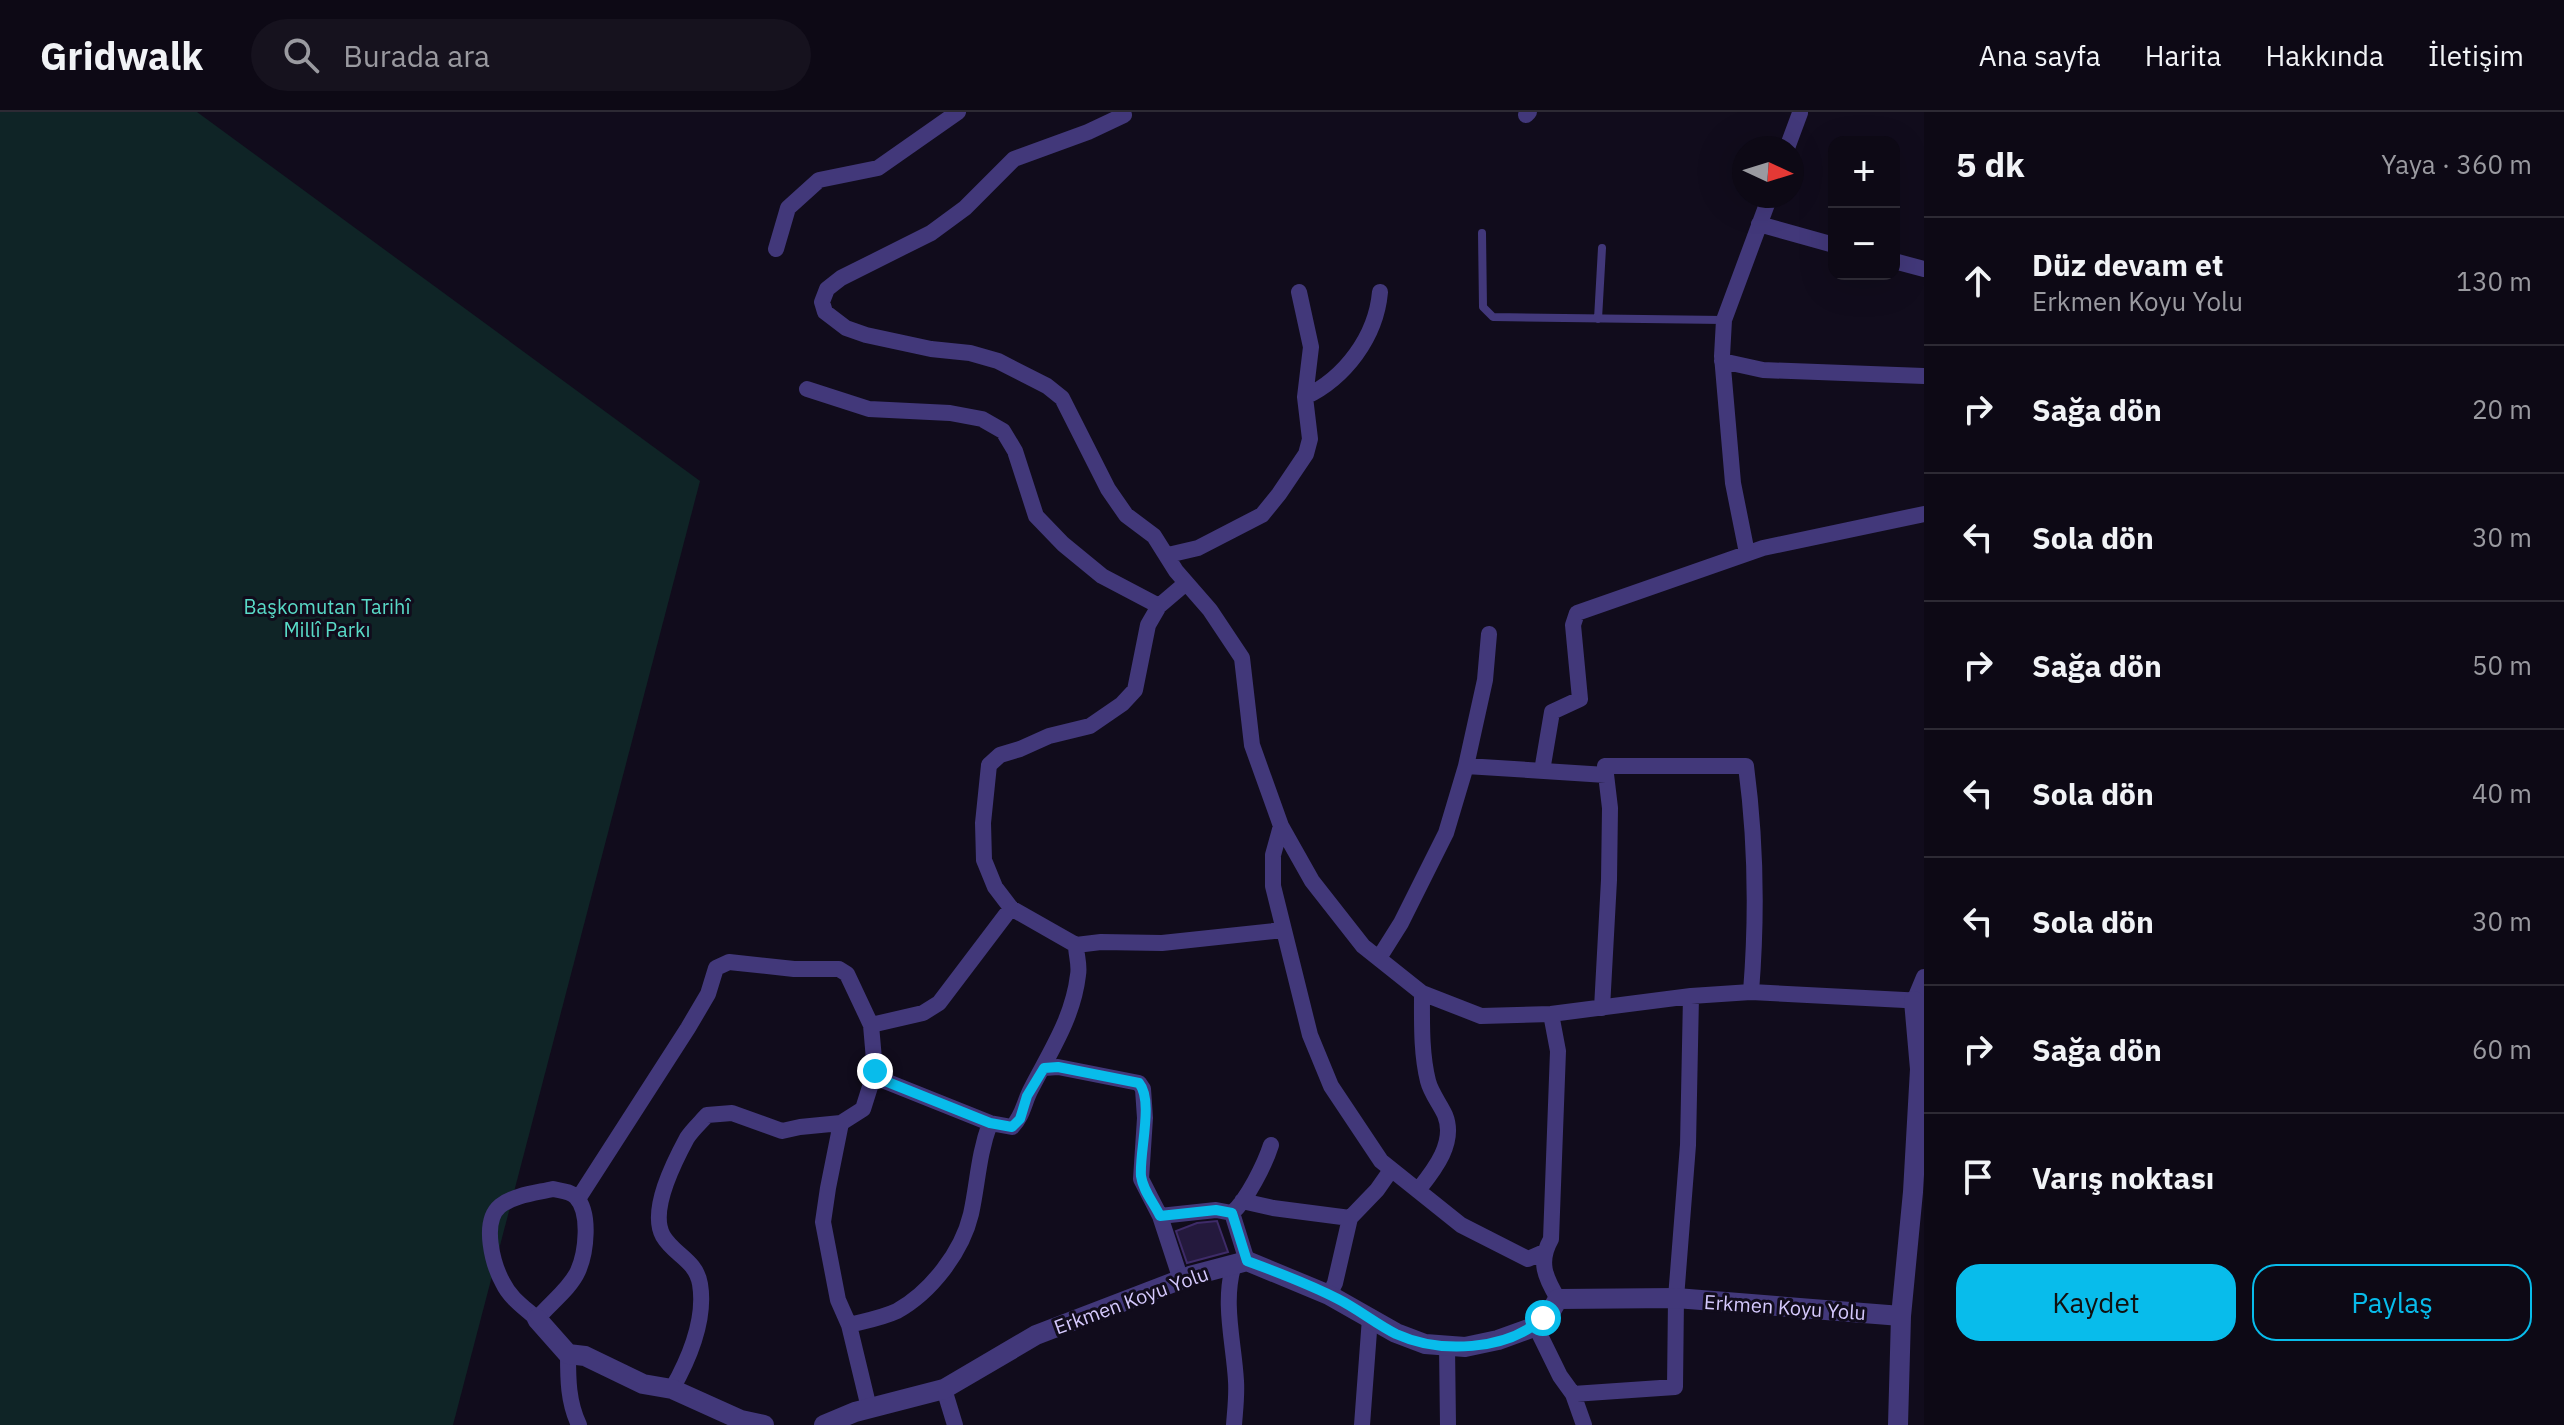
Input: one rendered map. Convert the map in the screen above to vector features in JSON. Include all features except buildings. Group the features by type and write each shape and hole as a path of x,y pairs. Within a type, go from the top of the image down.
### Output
{"street":[{"path":"776,249 788,208 819,180 878,168 958,112"},
{"path":"1791,136 1798,112"},
{"path":"1124,115 1088,132 1014,159 965,208 931,233 841,278 827,289 822,302 825,312 846,328 931,349 970,353 998,361 1047,386 1062,398 1108,489 1126,515 1154,536 1242,658 1252,745 1281,826 1312,881 1363,946 1422,993 1481,1016 1551,1014 1691,996 1751,992 1919,1001"},
{"path":"1747,553 1733,483 1722,361 1724,320 1765,208"},
{"path":"1759,224 1828,243"},
{"path":"1900,263 1924,269"},
{"path":"1168,555 1198,548 1262,515 1306,454 1310,439 1305,397 1311,347 1299,292"},
{"path":"1305,397 1319,390 1355,357 1371,328 1379,307 1380,292"},
{"path":"1722,361 1763,370 1924,376"},
{"path":"807,389 869,409 950,413 982,419 1003,431 1015,451 1036,516 1063,544 1102,576 1159,606"},
{"path":"1542,771 1552,712 1580,699 1573,625 1577,613 1747,553 1924,514"},
{"path":"1186,583 1159,606 1148,625 1135,690 1122,704 1090,726 1049,736 1000,755 989,765 983,823 984,860 995,887 1011,908 1076,945 1101,942 1162,943 1283,930"},
{"path":"1379,958 1401,923 1446,833 1466,766 1485,680 1489,634"},
{"path":"1466,766 1606,775"},
{"path":"1602,1008 1610,808 1605,766 1746,766 1752,813 1756,936 1751,992"},
{"path":"1281,826 1273,855 1273,886 1310,1035 1331,1086 1381,1161 1461,1225 1528,1259 1544,1252"},
{"path":"871,1025 923,1013 939,1003 1011,908"},
{"path":"875,1077 990,1123 1012,1127 1020,1119 1027,1096 1066,1023 1078,976 1076,945"},
{"path":"578,1199 688,1028 708,994 716,968 729,962 794,969 839,969 847,974 871,1025 875,1077 863,1109 841,1123 782,1131 732,1113 707,1115 688,1136 661,1195 658,1212 663,1237 693,1265 700,1282 701,1308 689,1359 672,1389"},
{"path":"1898,1425 1901,1316 1915,1268 1919,1001 1924,977"},
{"path":"1419,1189 1442,1156 1447,1137 1446,1118 1428,1082 1422,1034 1422,993"},
{"path":"1573,1394 1675,1387 1676,1298 1688,1145 1691,996"},
{"path":"1240,1262 1329,1295 1396,1333 1425,1344 1465,1347 1498,1340 1535,1325 1551,1311 1558,1299 1547,1280 1544,1252 1551,1239 1558,1051 1551,1014"},
{"path":"1044,1068 1058,1067 1139,1083 1143,1089 1145,1118 1141,1179 1160,1216 1181,1280"},
{"path":"841,1123 823,1222 838,1300 849,1325 869,1408"},
{"path":"849,1325 899,1310 945,1268 963,1238 971,1214 977,1165 990,1123"},
{"path":"1234,1425 1236,1383 1230,1340 1230,1277 1240,1262 1237,1207 1271,1145"},
{"path":"1329,1295 1350,1218 1391,1170"},
{"path":"537,1319 578,1271 585,1226 578,1199 569,1192 553,1189 519,1196 498,1207 490,1224 492,1252 503,1283 514,1298 568,1354 568,1385 573,1413 579,1425"},
{"path":"1160,1216 1262,1207 1350,1218"},
{"name":"Erkmen Koyu Yolu","path":"824,1425 869,1408 944,1389 1036,1335 1181,1280 1240,1262"},
{"name":"Erkmen Koyu Yolu","path":"1558,1299 1676,1298 1901,1316"},
{"path":"1362,1425 1370,1318"},
{"path":"1535,1325 1560,1376 1573,1394 1584,1425"},
{"path":"1447,1346 1448,1425"},
{"path":"568,1354 585,1356 643,1384 672,1389 741,1420 764,1425"},
{"path":"944,1389 955,1425"}],"lane":[{"path":"1482,233 1483,307 1498,318 1724,320"},
{"path":"1598,319 1602,248"}],"green space":[{"name":"Başkomutan Tarihî Millî Parkı","path":"0,112 197,112 700,481 453,1425 0,1425"}],"route":[{"path":"875,1071 875,1077 990,1123 1012,1127 1020,1119 1027,1096 1044,1068 1058,1067 1139,1083 1143,1089 1145,1118 1141,1179 1160,1216 1216,1210 1232,1213 1247,1261 1342,1300 1396,1333 1425,1344 1465,1347 1498,1340 1531,1328 1543,1318"}]}
